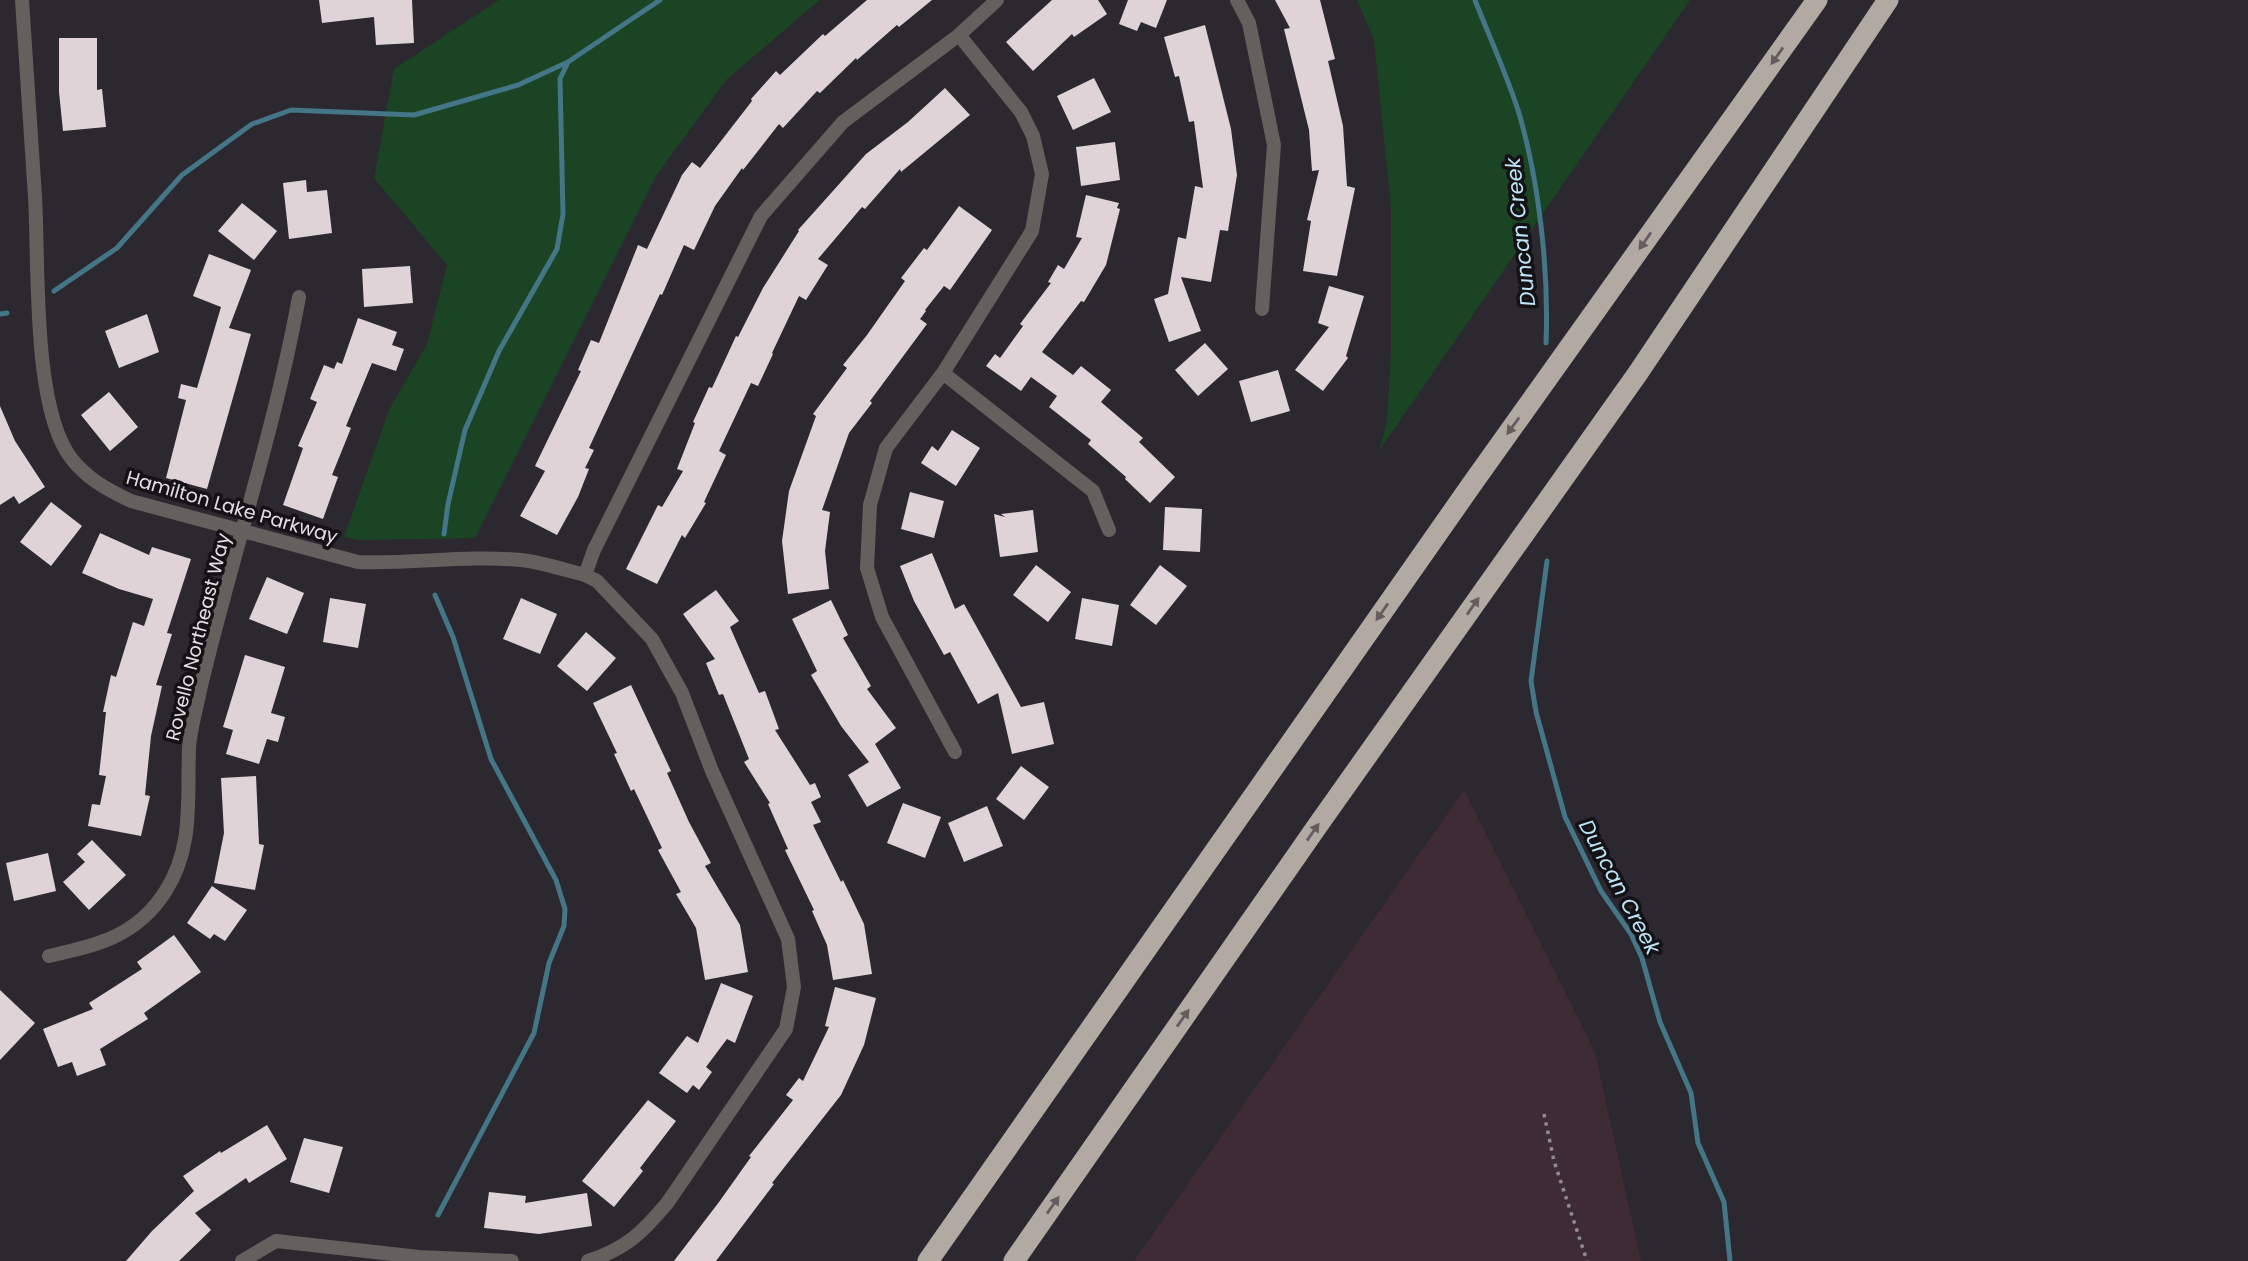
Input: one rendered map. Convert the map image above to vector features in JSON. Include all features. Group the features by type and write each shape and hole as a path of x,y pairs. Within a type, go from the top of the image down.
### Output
{"highway":[{"path":"928,1261 1464,495 1817,0"},
{"path":"1014,1261 1638,373 1888,0"}],"street":[{"name":"Hamilton Lake Parkway","path":"22,0 43,372 55,427 70,457 98,485 131,501 358,562 396,564 462,559 523,560 584,575"},
{"path":"588,1261 607,1255 629,1243 668,1202 786,1030 794,987 788,939 712,771 682,693 652,639 597,581 584,575 761,216 843,122 959,35 997,0"},
{"path":"1237,0 1249,23 1274,145 1262,309"},
{"path":"955,752 882,617 867,568 870,505 886,448 943,373 1032,231 1042,174 1033,136 1020,112 959,35"},
{"name":"Rovello Northeast Way","path":"49,956 94,946 134,927 165,892 183,855 189,821 189,746 201,687 287,362 299,297"},
{"path":"943,373 1093,491 1109,530"},
{"path":"242,1261 276,1241 419,1257 512,1261"}],"path":[{"path":"1544,1114 1554,1161 1587,1261"}],"shaded area":[{"path":"1464,790 1595,1052 1641,1261 1134,1261"}],"green space":[{"path":"499,0 820,0 727,79 656,176 475,538 359,540 344,537 389,410 427,344 447,265 374,178 394,69"},
{"path":"1357,0 1690,0 1379,451 1387,421 1391,351 1391,208 1374,40"}],"building":[{"path":"319,0 412,0 414,43 376,45 374,17 322,23"},
{"path":"867,0 932,0 899,27 897,25 857,60 856,58 820,93 817,91 783,128 779,124 743,170 742,168 715,206 694,250 684,245 589,448 594,450 585,468 589,469 578,497 557,535 520,516 545,471 535,466 581,371 578,370 591,340 599,343 638,245 647,249 682,175 692,162 700,168 751,99 776,71 780,75 823,34 825,36"},
{"path":"1052,0 1098,0 1107,14 1074,37 1072,34 1033,71 1006,42"},
{"path":"1128,0 1167,0 1156,28 1141,22 1137,31 1119,24"},
{"path":"1275,0 1320,0 1335,59 1328,61 1343,126 1347,186 1355,188 1337,276 1303,271 1311,221 1307,220 1319,170 1312,171 1309,130 1284,29 1290,28"},
{"path":"1205,25 1231,129 1237,175 1228,231 1220,230 1211,282 1181,277 1201,331 1169,342 1154,299 1168,294 1178,237 1186,239 1195,186 1203,188 1194,121 1189,122 1179,76 1175,77 1164,37"},
{"path":"59,38 97,38 97,90 102,89 106,127 63,131 59,92"},
{"path":"1094,78 1111,112 1073,130 1057,96"},
{"path":"945,88 970,115 901,172 900,169 865,209 862,207 818,259 828,265 806,300 799,296 758,386 751,383 719,451 726,455 704,502 706,503 685,538 682,535 657,584 626,569 658,505 662,507 683,471 677,469 695,423 693,422 709,387 712,388 736,336 738,337 763,288 798,230 866,154 908,122"},
{"path":"1115,142 1120,180 1081,186 1076,147"},
{"path":"306,180 307,192 327,190 332,233 289,239 283,183"},
{"path":"1086,195 1119,203 1117,208 1120,209 1106,265 1084,302 1081,301 1042,352 1073,375 1081,366 1111,390 1101,402 1143,438 1139,442 1175,477 1150,503 1126,477 1088,444 1091,440 1049,407 1057,396 1031,377 1021,391 986,366 995,354 1000,358 1023,326 1020,324 1051,283 1048,282 1058,265 1064,269 1082,238 1076,237"},
{"path":"242,203 277,231 254,260 218,231"},
{"path":"959,206 992,230 950,290 944,286 925,310 920,319 927,324 849,433 822,510 830,512 825,551 829,589 788,594 782,541 789,491 816,416 813,414 847,368 843,365 905,281 901,278 924,248 927,250"},
{"path":"209,254 251,270 229,328 251,334 207,489 166,478 186,400 178,398 181,384 197,388 221,307 193,296"},
{"path":"410,266 413,303 364,307 362,269"},
{"path":"1329,286 1364,296 1346,356 1348,358 1323,391 1295,370 1329,327 1318,323"},
{"path":"147,314 159,352 119,368 105,331"},
{"path":"358,318 397,332 392,345 404,349 396,371 372,363 346,426 351,428 332,475 338,477 323,519 283,505 303,448 298,446 317,402 310,399 324,365 334,369 337,362 342,364"},
{"path":"1205,343 1228,369 1198,396 1175,370"},
{"path":"1278,370 1290,411 1251,422 1239,381"},
{"path":"109,392 138,427 110,451 81,415"},
{"path":"0,406 15,441 45,487 19,504 14,496 0,505"},
{"path":"952,430 980,448 956,486 921,463 932,446 938,451"},
{"path":"910,492 944,501 934,538 901,529"},
{"path":"51,502 82,526 51,566 20,542"},
{"path":"1165,507 1202,509 1200,552 1163,550"},
{"path":"1033,510 1038,552 1000,557 994,514 1005,517 1001,514"},
{"path":"100,533 149,555 152,547 191,559 167,633 172,634 156,685 162,686 151,736 145,795 150,796 141,836 88,826 92,804 100,805 106,776 99,775 106,712 103,712 111,675 116,677 133,622 144,626 153,599 119,589 82,573"},
{"path":"932,553 955,609 964,604 1021,707 1044,702 1054,744 1012,754 998,693 978,704 950,652 944,655 914,601 900,566"},
{"path":"1036,565 1071,592 1048,622 1013,595"},
{"path":"1160,565 1187,586 1156,625 1130,605"},
{"path":"267,577 304,593 287,634 249,619"},
{"path":"716,590 739,621 730,627 759,693 765,691 779,729 775,730 810,785 815,783 821,797 811,802 821,822 813,825 864,924 872,974 833,980 827,945 812,911 814,910 785,850 788,849 768,804 770,803 744,762 749,759 723,694 719,695 706,663 715,659 683,614"},
{"path":"330,598 366,604 358,648 323,642"},
{"path":"521,598 557,614 540,654 503,639"},
{"path":"1082,598 1119,605 1112,646 1075,639"},
{"path":"831,600 848,635 843,638 871,686 867,689 896,728 875,744 901,788 867,807 848,775 869,762 841,726 811,675 817,671 792,619"},
{"path":"586,632 616,658 587,691 557,666"},
{"path":"245,655 285,667 271,713 285,717 278,742 267,739 259,764 226,754 233,730 223,727"},
{"path":"631,685 671,771 667,773 689,822 711,863 705,866 740,925 748,972 705,980 696,928 676,894 681,892 658,850 662,848 634,789 631,791 614,754 617,753 593,703"},
{"path":"1021,766 1049,787 1024,820 996,799"},
{"path":"256,776 259,844 264,845 255,890 214,883 224,833 221,778"},
{"path":"903,803 941,817 925,858 887,843"},
{"path":"987,806 1003,846 964,862 948,823"},
{"path":"92,840 126,875 89,910 63,882 85,862 77,854"},
{"path":"48,853 56,891 14,901 6,863"},
{"path":"212,886 247,910 225,941 214,934 210,939 187,923"},
{"path":"174,935 201,972 144,1013 148,1019 100,1049 106,1065 77,1076 72,1062 58,1067 43,1029 93,1009 89,1003 142,969 137,962"},
{"path":"721,983 753,996 735,1043 727,1039 706,1067 712,1072 699,1090 693,1085 687,1093 659,1073 687,1036 698,1043"},
{"path":"835,987 876,998 864,1045 841,1095 772,1183 774,1184 716,1261 674,1261 793,1100 786,1095 799,1078 803,1081 829,1027 825,1026"},
{"path":"0,990 35,1023 0,1060"},
{"path":"648,1100 676,1121 640,1168 643,1171 614,1207 582,1181"},
{"path":"267,1125 287,1159 249,1183 246,1178 195,1213 211,1230 179,1261 126,1261 152,1231 194,1191 183,1176 220,1151 221,1153"},
{"path":"304,1138 343,1147 329,1193 290,1182"},
{"path":"489,1192 526,1196 525,1203 587,1193 592,1226 539,1234 484,1228"}],"waterway":[{"path":"54,291 117,248 182,175 252,124 291,110 414,115 518,85 568,62 660,0"},
{"name":"Duncan Creek","path":"1475,0 1518,110 1532,165 1544,256 1546,343"},
{"path":"444,534 465,430 499,351 557,249 563,214 560,79 568,62"},
{"path":"0,314 7,313"},
{"name":"Duncan Creek","path":"1547,561 1531,681 1536,712 1565,817 1601,891 1631,934 1642,958 1660,1022 1691,1093 1698,1143 1724,1202 1730,1261"},
{"path":"435,595 453,637 491,759 556,880 565,909 564,926 549,963 534,1033 438,1215"}]}
